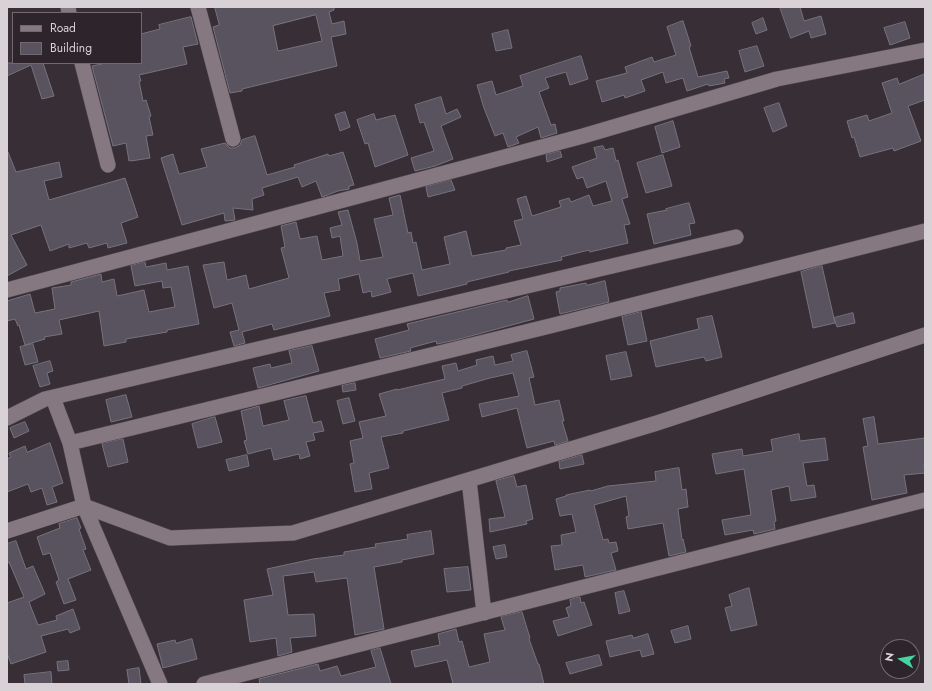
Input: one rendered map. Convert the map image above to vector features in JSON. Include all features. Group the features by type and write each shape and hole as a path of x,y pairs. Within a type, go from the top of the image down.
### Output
{"street":[{"path":"198,7 233,139"},
{"path":"7,290 583,136 777,78 925,50"},
{"path":"82,64 108,165"},
{"path":"70,443 557,324 925,231"},
{"path":"7,418 45,399 736,237"},
{"path":"7,531 84,506 170,538 292,533 657,423 925,334"},
{"path":"53,398 70,443 84,506 160,684"},
{"path":"469,480 484,613"},
{"path":"204,684 925,500"}],"building":[{"path":"215,7 334,7 334,10 329,12 332,24 344,21 346,34 331,37 337,66 230,93 213,27 219,25","holes":["316,15 322,41 278,51 273,26"]},
{"path":"780,7 800,7 804,21 821,16 826,34 811,38 809,31 791,38"},
{"path":"191,17 198,44 183,47 187,64 139,75 143,101 146,100 151,116 149,117 153,135 146,136 150,158 129,161 126,143 113,146 92,66 101,64 142,64 142,34 160,29 159,25"},
{"path":"763,18 767,30 756,34 752,23"},
{"path":"683,21 691,46 689,47 698,77 727,71 729,78 724,79 725,83 709,86 708,84 687,91 683,78 666,83 663,72 641,80 645,91 625,98 624,95 602,102 596,81 627,73 625,67 652,57 654,62 676,55 667,27"},
{"path":"905,22 910,38 890,45 884,28"},
{"path":"508,30 512,48 496,51 492,34"},
{"path":"757,46 764,66 745,72 739,51"},
{"path":"581,56 588,79 570,85 566,72 545,78 549,88 539,92 551,125 555,124 557,133 541,138 538,127 516,137 519,143 508,147 503,133 495,136 477,85 492,81 496,95 523,86 520,76"},
{"path":"7,63 43,64 54,96 42,99 31,65 7,76"},
{"path":"925,74 925,100 908,106 921,141 894,151 893,148 860,157 847,121 867,115 869,121 892,113 882,83 897,78 899,84"},
{"path":"441,97 446,114 457,109 461,117 441,126 453,159 435,166 415,171 411,158 434,151 424,122 420,123 415,105"},
{"path":"779,103 787,126 773,132 764,108"},
{"path":"345,112 350,127 340,131 335,115"},
{"path":"374,114 376,120 395,115 408,155 375,167 368,143 365,144 357,120"},
{"path":"673,121 680,147 662,153 655,127"},
{"path":"255,136 267,175 295,167 294,165 328,154 329,156 343,152 354,185 349,186 349,189 338,191 322,197 316,181 302,187 298,177 262,188 264,195 252,199 253,210 233,208 235,220 225,221 224,213 182,225 161,158 173,154 179,174 207,167 201,149 225,143 230,148 235,148 240,145 242,140"},
{"path":"603,146 605,150 613,148 616,161 618,160 628,197 622,199 630,224 624,225 628,243 561,257 562,260 509,271 467,282 467,284 418,296 413,273 387,279 391,292 372,297 371,291 363,293 359,274 338,279 340,290 324,293 330,316 274,330 272,324 242,332 245,343 234,346 230,332 239,330 232,303 214,308 203,265 224,262 227,280 246,275 249,289 289,278 281,248 285,247 281,226 296,222 300,239 317,236 322,260 343,256 340,236 332,238 330,228 342,225 338,212 348,210 357,243 360,261 383,257 374,219 393,215 389,198 400,195 408,233 411,232 413,243 416,242 422,270 450,264 444,237 466,231 472,256 506,250 506,248 521,245 514,221 523,219 517,199 526,196 532,216 561,207 559,201 569,198 571,202 589,195 593,206 612,201 606,181 587,188 583,177 577,179 572,167 597,158 594,148"},
{"path":"560,151 562,157 547,162 546,155"},
{"path":"7,152 16,172 59,162 62,177 44,181 49,200 125,178 138,217 121,223 127,243 108,248 107,243 89,248 87,243 69,248 69,244 50,251 41,225 11,235 27,265 7,276"},
{"path":"663,155 672,186 646,193 637,163"},
{"path":"451,180 455,190 428,197 426,187"},
{"path":"689,203 695,223 689,224 691,235 654,244 647,214"},
{"path":"145,262 146,267 166,263 167,270 188,266 199,324 167,330 167,332 126,339 126,342 104,346 99,311 59,320 62,334 44,337 45,339 25,345 19,325 18,326 15,319 7,321 7,301 30,294 35,313 55,309 52,288 71,285 71,282 101,274 102,282 114,279 117,296 144,290 149,312 175,307 171,287 163,288 162,281 135,286 131,266"},
{"path":"822,266 835,323 813,328 801,272"},
{"path":"605,281 609,302 560,314 556,292 560,291 560,288"},
{"path":"528,296 534,319 456,340 437,344 436,341 410,348 411,351 380,358 375,339 409,330 407,324 507,300 508,302"},
{"path":"641,312 647,341 628,345 622,317"},
{"path":"853,313 855,323 837,327 834,318"},
{"path":"712,316 722,357 706,361 704,357 656,367 650,341 699,329 697,319"},
{"path":"33,344 38,362 25,365 20,347"},
{"path":"312,346 319,371 258,388 253,368 270,364 271,368 292,363 289,351"},
{"path":"527,351 534,377 529,378 535,405 559,400 564,421 562,421 568,441 555,445 554,441 527,448 517,408 482,417 479,404 519,396 513,373 490,378 442,393 449,420 403,431 403,433 381,437 389,468 369,473 372,489 355,492 350,464 354,463 350,441 363,438 359,422 386,416 379,394 445,379 442,366 456,363 458,371 477,365 476,360 493,356 495,365 513,361 511,355"},
{"path":"626,352 632,376 611,380 606,356"},
{"path":"50,361 53,371 47,373 50,384 40,387 33,366"},
{"path":"355,383 356,390 343,392 342,386"},
{"path":"126,395 132,417 111,422 106,400"},
{"path":"306,396 313,423 321,421 324,431 313,433 315,440 306,442 310,456 300,459 299,454 274,460 271,448 248,454 244,441 247,440 241,411 259,406 263,426 289,420 284,401"},
{"path":"349,398 355,421 343,424 337,401"},
{"path":"215,417 222,442 198,448 192,424"},
{"path":"874,417 878,444 925,438 925,473 904,475 907,493 872,500 863,447 868,446 863,419"},
{"path":"25,422 29,431 14,438 10,428"},
{"path":"799,434 800,441 825,438 828,460 803,463 807,486 814,485 816,497 791,501 789,486 771,490 776,521 774,522 775,529 754,534 753,530 725,535 722,520 751,515 744,469 716,474 712,454 742,449 743,456 773,451 771,440"},
{"path":"123,439 128,462 108,467 102,444"},
{"path":"50,443 63,483 52,487 57,502 47,505 42,488 31,492 28,484 7,492 7,459 11,457 9,453 25,446 27,452"},
{"path":"247,455 249,466 229,471 226,460"},
{"path":"582,455 584,464 560,469 559,462"},
{"path":"679,468 682,490 686,489 688,507 678,509 682,540 683,539 686,552 669,556 663,523 628,529 626,517 629,516 626,496 594,505 603,540 608,539 609,543 616,542 618,551 611,553 616,570 585,577 583,565 555,570 551,546 562,545 561,535 576,532 572,514 560,516 556,499 566,495 591,491 608,486 656,481 655,472"},
{"path":"514,476 517,487 526,485 533,519 526,521 527,524 490,532 489,519 505,517 496,481"},
{"path":"77,518 86,549 83,550 91,570 68,579 76,600 64,604 56,582 59,580 50,553 43,555 37,537 60,528 59,524"},
{"path":"431,531 434,554 374,567 384,629 355,635 347,578 316,582 314,572 283,576 288,615 314,614 316,636 290,638 292,652 278,656 276,638 250,642 244,600 273,595 267,569 313,559 344,555 344,552 376,547 375,544 408,539 407,535"},
{"path":"16,541 26,569 33,566 45,594 29,602 38,625 57,620 56,616 73,609 80,629 70,633 68,629 41,636 46,652 11,664 7,653 7,603 24,597 9,562 7,563 7,544"},
{"path":"505,545 507,557 496,559 493,547"},
{"path":"468,567 471,590 447,592 444,569"},
{"path":"749,588 757,625 731,631 725,608 732,606 729,595"},
{"path":"624,591 630,611 619,614 615,593"},
{"path":"580,597 581,603 584,602 592,625 558,636 553,621 569,617 566,608 571,606 570,600"},
{"path":"522,612 544,684 453,684 447,660 415,667 411,651 440,645 438,634 456,629 459,642 462,641 469,667 490,662 484,634 505,630 501,617"},
{"path":"688,626 691,639 675,643 671,631"},
{"path":"648,634 654,654 642,657 640,650 610,657 606,641 632,635 633,638"},
{"path":"192,639 197,659 163,668 157,644 175,640 176,643"},
{"path":"380,648 391,684 260,684 259,679 318,664 320,671 337,666 341,676 376,667 371,651"},
{"path":"599,655 602,665 570,674 566,663"},
{"path":"68,661 69,670 58,671 57,662"},
{"path":"139,668 141,684 129,684 127,670"},
{"path":"51,672 52,684 25,684 24,675"}]}
